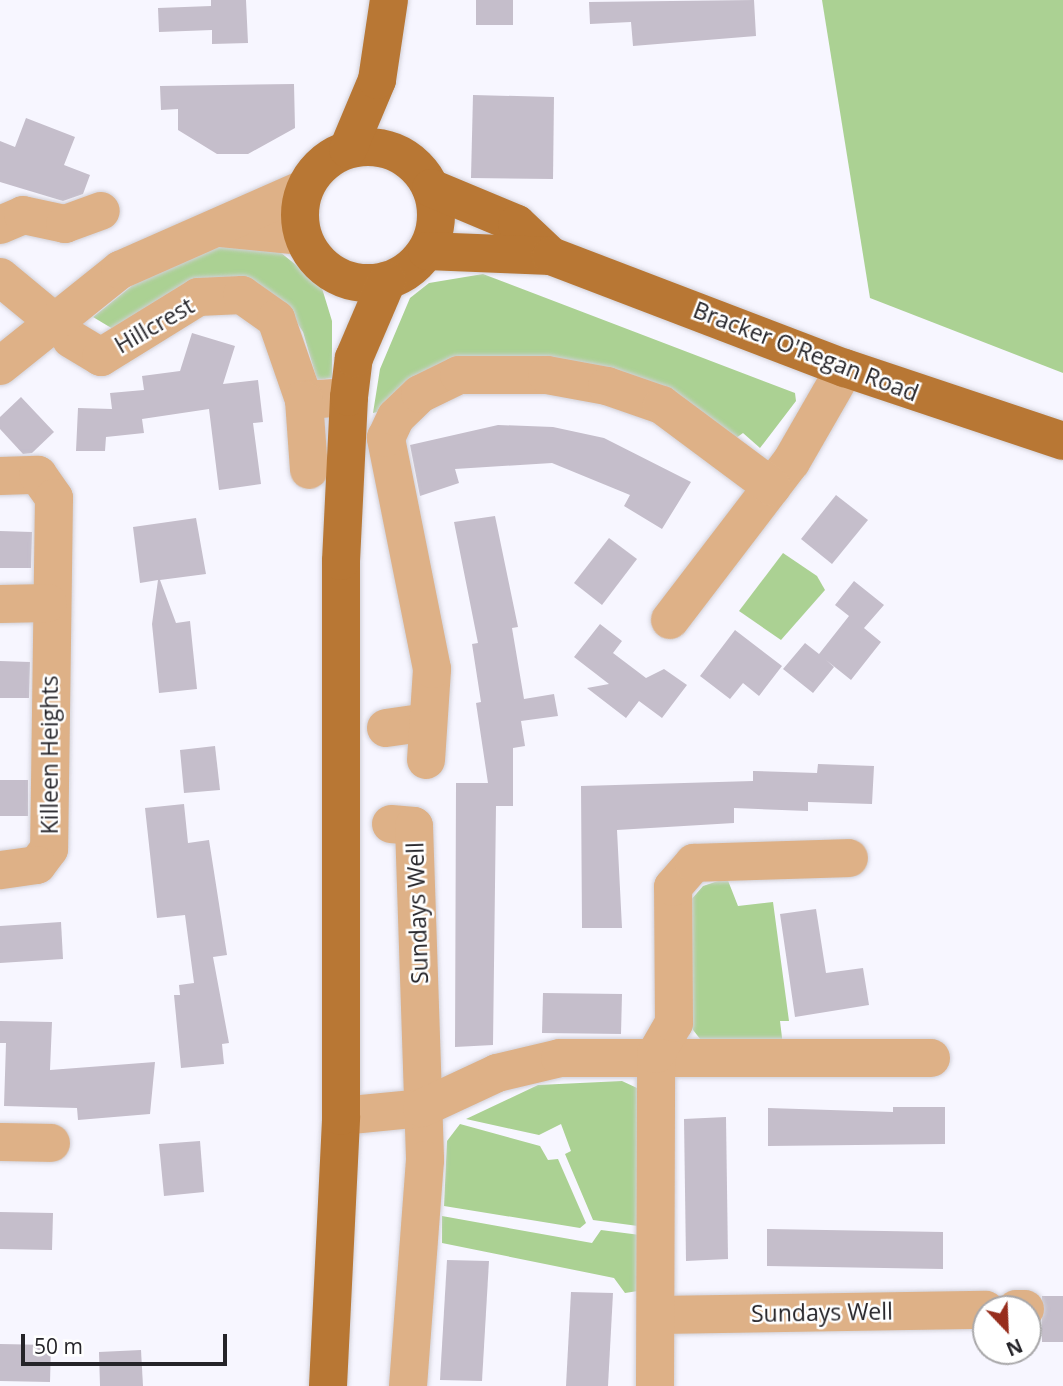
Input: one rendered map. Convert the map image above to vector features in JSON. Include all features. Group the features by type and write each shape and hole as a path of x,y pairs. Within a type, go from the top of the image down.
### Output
{"main road":[{"path":"348,149 377,79 389,0"},
{"path":"328,1386 341,1116 341,561 349,397 354,358 387,281 427,251 437,221 431,188 399,153 377,79"},
{"path":"387,281 338,277 317,261 303,236 304,189 316,170 348,149 375,146 399,153"},
{"name":"Bracker O'Regan Road","path":"431,188 517,224 551,256"},
{"name":"Bracker O'Regan Road","path":"427,251 551,256 845,368 1063,441"},
{"path":"338,277 354,358"}],"street":[{"path":"0,366 61,329 121,270 304,189"},
{"path":"0,225 23,215 65,224 101,211"},
{"path":"221,228 303,236"},
{"path":"0,277 61,329"},
{"name":"Hillcrest","path":"61,329 101,357 198,298 242,295 276,319 304,400 309,470"},
{"path":"670,620 772,486 845,368"},
{"path":"426,760 432,669 386,438 396,417 419,394 458,375 547,375 607,386 662,405 772,486"},
{"path":"304,400 349,397"},
{"name":"Killeen Heights","path":"0,475 38,475 54,498 48,603 49,849 37,865 0,870"},
{"path":"0,604 48,603"},
{"path":"386,727 428,722"},
{"name":"Sundays Well","path":"391,824 414,826 425,1160 408,1386"},
{"path":"655,1386 659,1315 656,1054 674,1023 673,887 694,863 849,858"},
{"path":"341,1116 422,1108 535,1062 656,1054 931,1058"},
{"path":"0,1142 51,1143"},
{"name":"Sundays Well","path":"659,1315 972,1310"}],"green space":[{"path":"822,0 1063,0 1063,373 870,298"},
{"path":"235,242 275,248 321,285 332,321 332,378 317,380 303,332 287,307 264,290 118,332 93,317 154,268"},
{"path":"483,274 795,393 796,401 760,448 743,433 732,441 574,365 373,413 380,369 410,298 429,283"},
{"path":"783,553 817,576 825,590 781,640 739,611"},
{"path":"727,878 738,906 773,902 789,1021 780,1021 783,1046 704,1044 690,1026 690,901 703,886"},
{"path":"622,1081 637,1088 638,1226 593,1220 565,1154 571,1151 561,1124 539,1135 466,1119 538,1085"},
{"path":"460,1124 540,1146 548,1160 558,1159 586,1223 580,1228 444,1206 447,1141"},
{"path":"442,1216 592,1243 601,1230 640,1235 638,1291 625,1293 614,1278 442,1243"}],"building":[{"path":"211,0 246,0 248,43 212,44 212,30 159,32 158,8 211,6"},
{"path":"476,0 513,0 513,25 476,25"},
{"path":"754,0 756,36 633,46 631,22 590,24 589,2"},
{"path":"294,84 295,128 248,154 217,154 178,130 178,109 161,110 160,86"},
{"path":"473,95 554,97 553,179 471,178"},
{"path":"26,118 75,137 64,165 90,175 83,194 63,201 0,182 0,141 15,147"},
{"path":"192,333 235,346 223,384 258,380 263,422 253,423 261,484 219,490 209,409 142,419 144,433 106,437 105,451 76,451 78,408 112,409 110,393 144,390 142,376 180,371"},
{"path":"21,397 54,432 32,453 23,454 0,429 0,417"},
{"path":"498,425 553,427 604,438 691,482 662,529 624,506 630,495 552,463 455,469 459,483 420,496 410,445"},
{"path":"836,495 868,520 832,564 801,539"},
{"path":"495,516 518,627 512,628 524,699 554,694 558,716 521,721 525,746 513,748 513,806 496,806 493,1045 455,1047 456,783 488,783 476,703 481,702 472,644 478,643 454,522"},
{"path":"196,518 206,574 160,580 176,623 190,621 197,689 159,693 152,624 158,580 140,583 133,527"},
{"path":"0,531 32,532 31,568 0,568"},
{"path":"609,538 637,559 602,605 574,583"},
{"path":"854,581 884,605 864,628 853,619 881,642 851,680 826,660 834,667 813,693 783,669 805,643 819,654 849,616 835,605"},
{"path":"600,624 622,641 613,653 646,678 664,669 687,685 662,718 639,701 626,718 587,688 609,684 574,657"},
{"path":"735,630 782,666 759,696 743,683 730,699 700,676"},
{"path":"0,661 30,662 29,698 0,698"},
{"path":"215,746 220,790 184,793 180,750"},
{"path":"818,764 874,766 872,804 808,802 808,811 734,808 734,823 617,830 622,928 582,928 581,786 753,781 753,771 817,773"},
{"path":"0,780 28,780 28,816 0,816"},
{"path":"184,804 188,843 209,840 227,955 213,957 229,1043 222,1044 224,1064 181,1068 174,995 180,995 179,985 194,983 185,915 157,918 145,808"},
{"path":"816,909 826,973 863,968 869,1005 795,1017 780,914"},
{"path":"61,922 63,959 0,963 0,926"},
{"path":"543,993 622,994 621,1034 542,1033"},
{"path":"0,1021 52,1022 50,1070 155,1062 150,1114 78,1120 77,1108 4,1106 6,1043 0,1043"},
{"path":"893,1107 945,1107 945,1144 768,1146 768,1108 893,1112"},
{"path":"726,1117 728,1259 686,1261 684,1119"},
{"path":"200,1141 204,1192 164,1196 159,1144"},
{"path":"0,1212 53,1213 52,1250 0,1249"},
{"path":"767,1229 943,1232 943,1269 767,1266"},
{"path":"447,1260 489,1261 482,1381 440,1380"},
{"path":"571,1292 613,1293 608,1386 566,1386"},
{"path":"1042,1296 1063,1296 1063,1342 1042,1342"},
{"path":"0,1344 51,1345 50,1382 0,1381"},
{"path":"141,1350 143,1386 100,1386 99,1352"}]}
